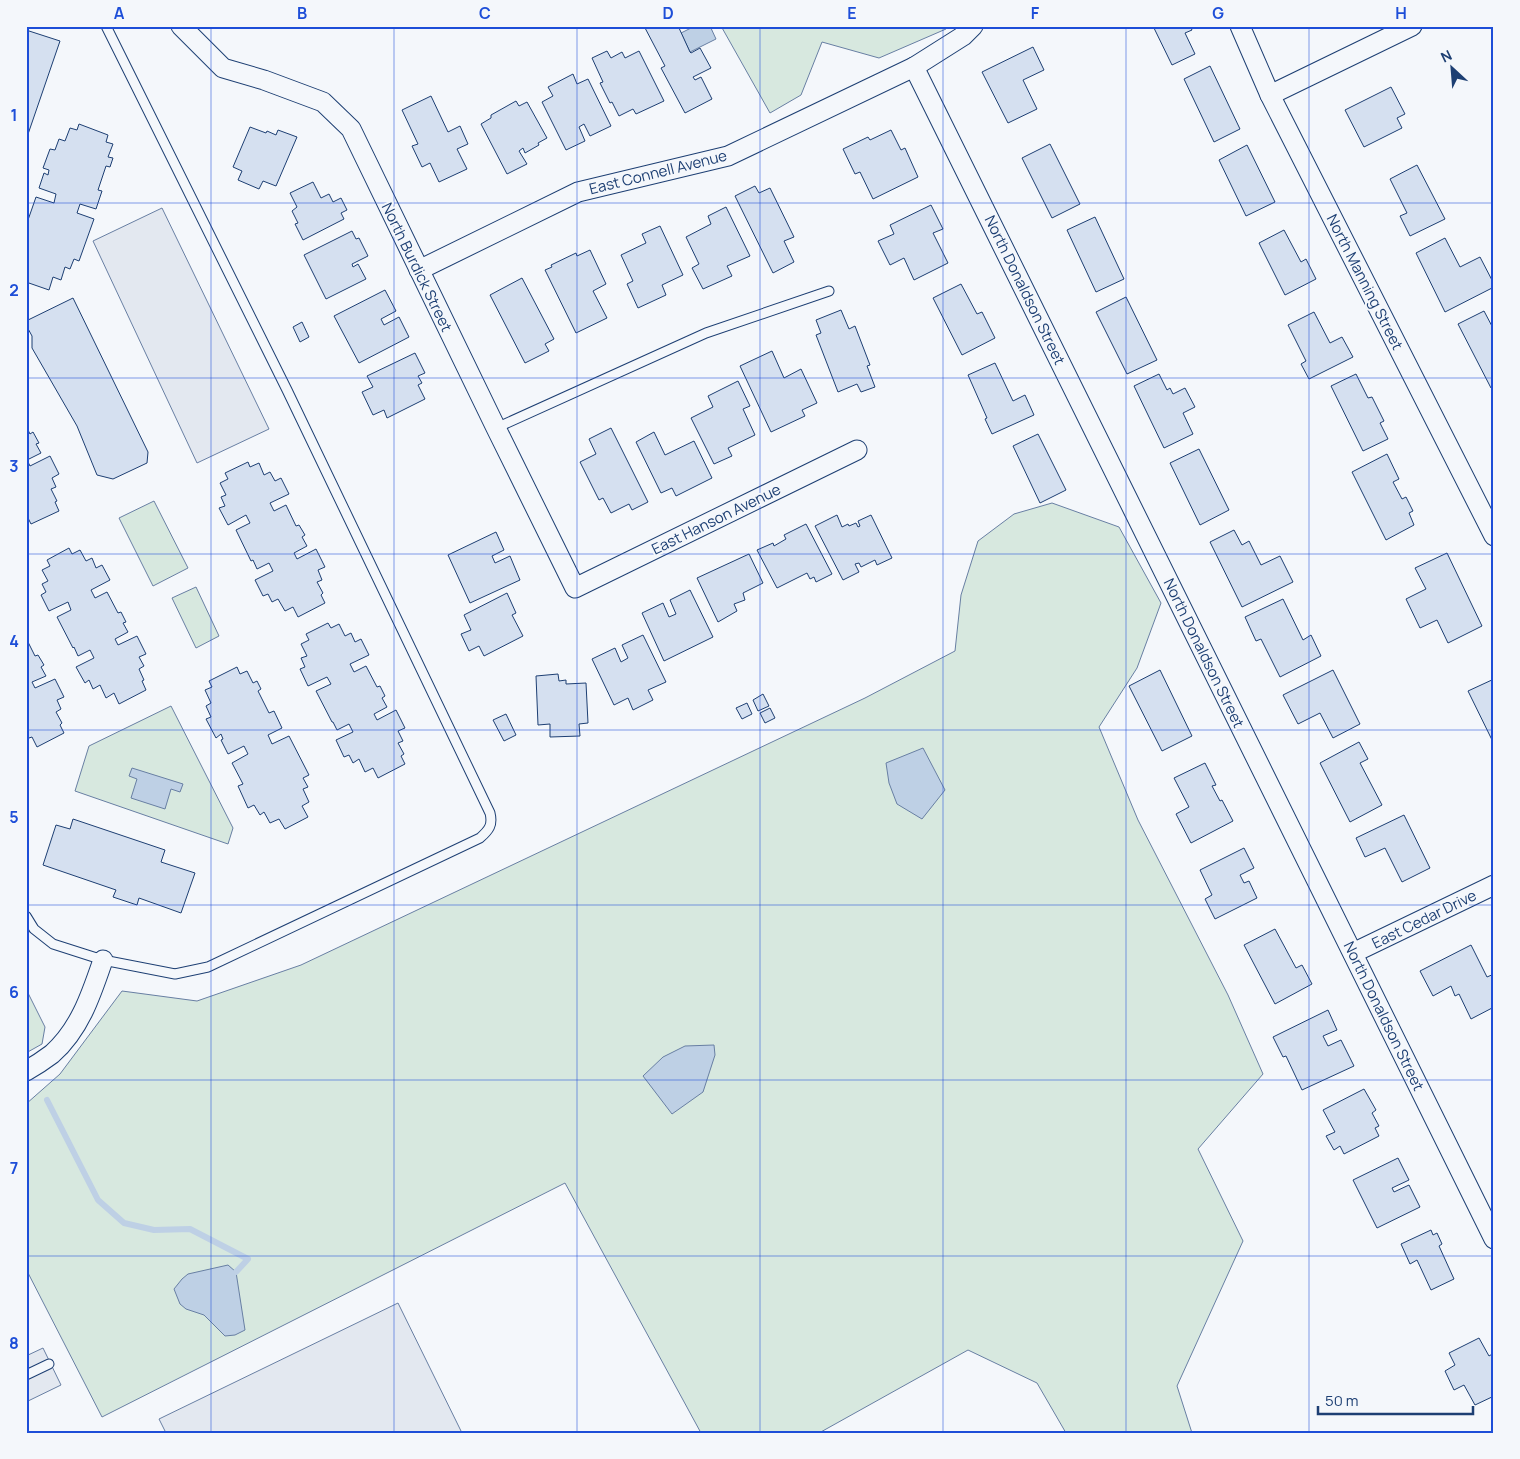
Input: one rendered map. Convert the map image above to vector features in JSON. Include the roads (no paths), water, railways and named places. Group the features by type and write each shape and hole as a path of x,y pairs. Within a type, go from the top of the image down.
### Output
{"street":[{"name":"North Burdick Street","path":"181,26 223,68 264,80 323,102 351,129 575,588"},
{"name":"East Connell Avenue","path":"419,270 578,192 728,156 914,67 963,36 973,26"},
{"name":"North Manning Street","path":"1240,26 1270,95 1494,536"},
{"path":"1270,95 1412,26"},
{"name":"North Donaldson Street","path":"914,67 1494,1239"},
{"name":"East Hanson Avenue","path":"575,588 857,450"},
{"name":"East Cedar Drive","path":"1353,953 1494,885"},
{"path":"26,1072 51,1054 74,1029 88,1002 103,960"}],"lane":[{"path":"26,916 34,928 53,944 103,960 175,974 208,967 480,838 491,825 492,819 279,373 106,26"},
{"path":"496,428 706,333 829,291"},
{"path":"26,1374 49,1364"}],"water":[{"path":"695,26 710,26 716,39 690,52 681,33"},
{"path":"923,748 945,790 922,819 897,804 889,783 886,763"},
{"path":"132,768 183,784 180,792 171,789 165,809 131,798 137,779 129,776"},
{"path":"714,1045 715,1055 703,1092 672,1114 643,1076 663,1057 685,1046"},
{"path":"228,1265 236,1272 245,1330 235,1335 225,1336 204,1315 186,1309 180,1304 174,1289 188,1274"}],"waterway":[{"path":"47,1100 98,1200 124,1223 154,1230 190,1229 248,1259 236,1272"}]}
